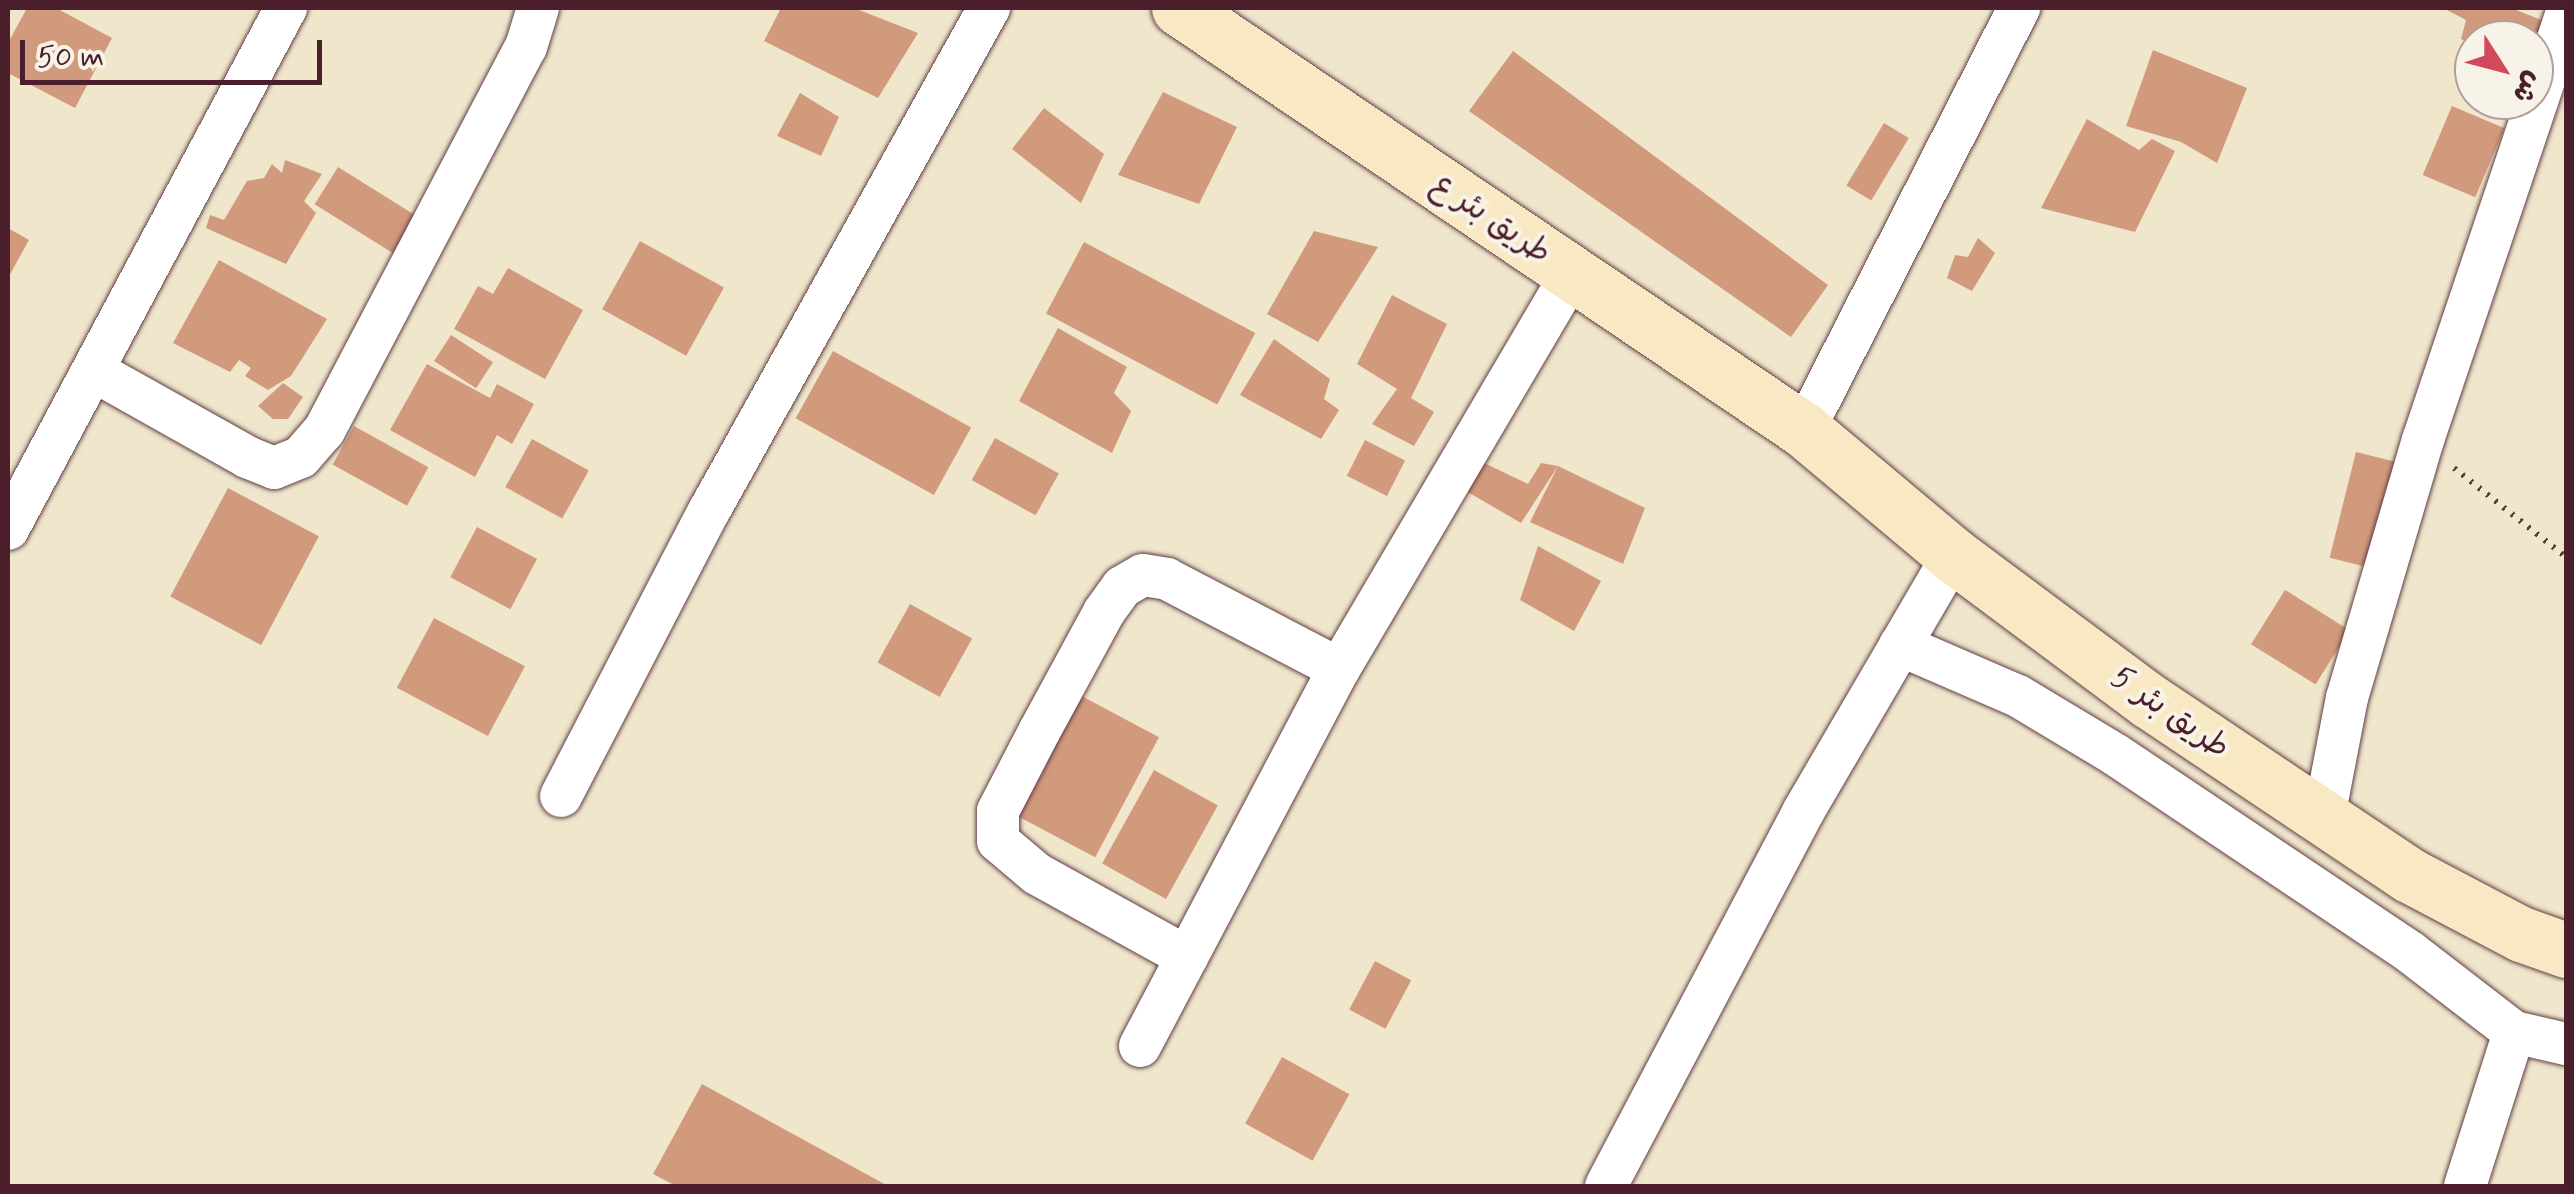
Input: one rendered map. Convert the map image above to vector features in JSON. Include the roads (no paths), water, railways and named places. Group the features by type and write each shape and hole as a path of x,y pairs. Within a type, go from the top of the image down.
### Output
{"street":[{"path":"8,529 286,8"},
{"path":"94,370 247,457 274,468 301,457 324,432 526,47 538,8"},
{"path":"561,796 718,494 989,8"},
{"name":"طريق بئر ع","path":"1179,8 1804,430"},
{"path":"1804,430 2018,8"},
{"path":"2324,818 2347,698 2423,440 2566,14"},
{"path":"1140,1046 1339,669 1572,274"},
{"name":"طريق بئر 5","path":"1804,430 1953,555 2149,701 2425,883 2520,934 2566,950"},
{"path":"1606,1186 1803,812 1953,555"},
{"path":"1187,957 1036,874 998,841 998,810 1040,730 1104,612 1122,587 1143,575 1167,579 1339,669"},
{"path":"1900,645 1991,683 2116,755 2410,952 2514,1032 2566,1044"},
{"path":"2464,1186 2514,1032"}]}
